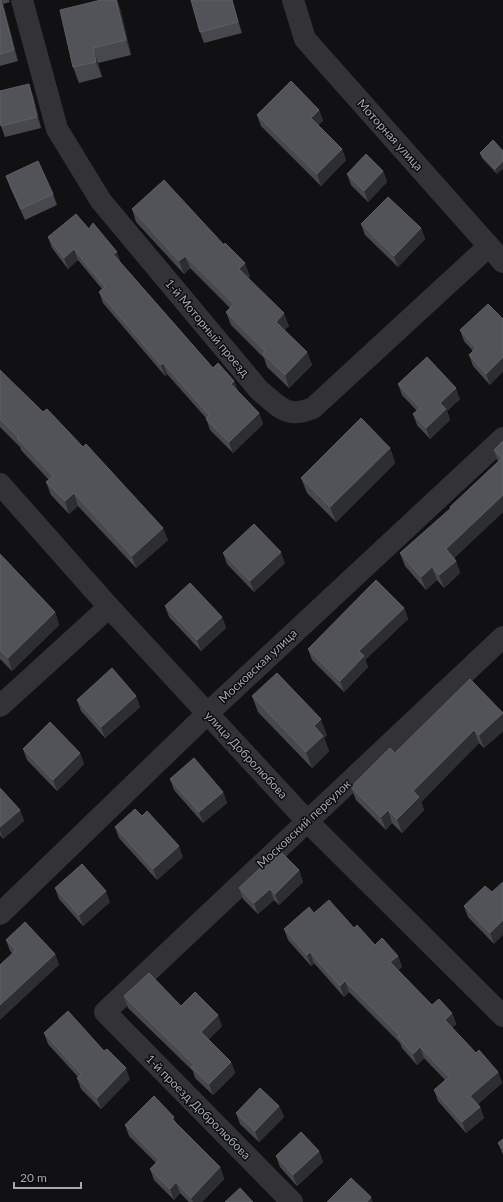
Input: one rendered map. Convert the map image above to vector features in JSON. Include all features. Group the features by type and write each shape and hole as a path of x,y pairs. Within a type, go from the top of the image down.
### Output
{"street":[{"name":"1-й Моторный проезд","path":"22,0 57,129 101,201 259,390 284,411 299,413 313,408 496,254"},
{"name":"Моторная улица","path":"293,0 305,39 496,254"},
{"name":"Московская улица","path":"0,914 208,713 503,438"},
{"name":"улица Добролюбова","path":"0,484 109,607 307,821 501,1009"},
{"path":"0,706 109,607"},
{"name":"Московский переулок","path":"105,1012 503,637"},
{"name":"1-й проезд Добролюбова","path":"105,1012 292,1202"}],"building":[{"path":"0,0 14,50 0,54"},
{"path":"101,0 116,0 126,40 93,48 96,62 73,67 60,10"},
{"path":"191,0 232,0 238,22 200,32"},
{"path":"291,81 319,110 311,118 342,149 317,174 257,115"},
{"path":"29,84 37,117 1,126 0,91"},
{"path":"493,140 503,151 503,161 495,169 480,153"},
{"path":"366,154 383,171 364,191 347,174"},
{"path":"38,161 53,194 21,209 6,176"},
{"path":"164,180 224,245 225,243 245,263 239,269 284,313 276,322 307,352 285,375 263,354 265,351 226,312 234,304 185,256 179,261 132,209"},
{"path":"388,197 421,228 394,256 361,224"},
{"path":"76,214 89,229 93,223 117,252 113,254 213,368 218,363 234,381 231,384 259,413 229,442 206,419 209,415 163,363 161,365 99,292 105,287 74,249 64,258 48,237"},
{"path":"488,304 503,319 503,357 486,374 469,355 476,348 460,330"},
{"path":"427,357 456,388 440,403 446,409 426,428 413,414 420,408 398,384"},
{"path":"0,370 43,412 47,409 83,447 86,444 163,528 132,556 74,493 65,501 46,482 53,476 0,419"},
{"path":"361,418 390,448 330,507 301,478"},
{"path":"503,441 503,495 446,549 456,561 439,575 432,567 421,577 400,553 451,508 450,507 502,458 494,450"},
{"path":"254,524 281,552 250,581 223,553"},
{"path":"0,554 55,612 8,658 0,650"},
{"path":"376,580 404,608 359,651 364,656 340,681 308,649"},
{"path":"190,583 222,617 197,640 165,606"},
{"path":"112,668 136,696 101,727 77,700"},
{"path":"277,673 321,719 314,726 323,736 306,752 252,696"},
{"path":"470,679 503,713 479,735 474,730 413,791 419,797 397,819 388,810 381,817 351,787 390,748 395,753"},
{"path":"50,722 80,753 53,780 23,749"},
{"path":"194,758 223,792 199,812 170,779"},
{"path":"0,788 20,810 0,827"},
{"path":"135,809 142,816 147,811 179,846 153,869 115,827"},
{"path":"279,850 299,870 275,894 270,889 254,903 239,888"},
{"path":"82,864 106,891 79,915 55,888"},
{"path":"503,882 503,920 490,933 464,906 485,886 492,892"},
{"path":"329,900 354,928 357,925 375,945 382,938 398,956 390,962 432,1005 439,999 452,1013 445,1020 476,1053 479,1050 498,1072 470,1096 480,1107 462,1122 434,1090 449,1077 420,1047 413,1054 398,1037 400,1036 345,981 340,986 310,952 307,955 284,929 309,907 314,913"},
{"path":"25,922 55,954 0,1005 0,965 16,950 6,940"},
{"path":"149,973 181,1006 195,992 218,1015 201,1032 231,1062 209,1084 191,1067 194,1065 124,996"},
{"path":"68,1011 104,1051 107,1049 126,1068 97,1098 77,1078 81,1074 44,1033"},
{"path":"260,1088 279,1106 255,1131 236,1113"},
{"path":"154,1096 174,1117 172,1119 220,1167 191,1198 176,1182 170,1189 150,1169 159,1160 125,1125"},
{"path":"301,1132 319,1151 293,1175 276,1156"},
{"path":"503,1139 503,1149 498,1143"},
{"path":"351,1178 371,1197 367,1202 327,1202"},
{"path":"240,1188 253,1202 225,1202"}]}
